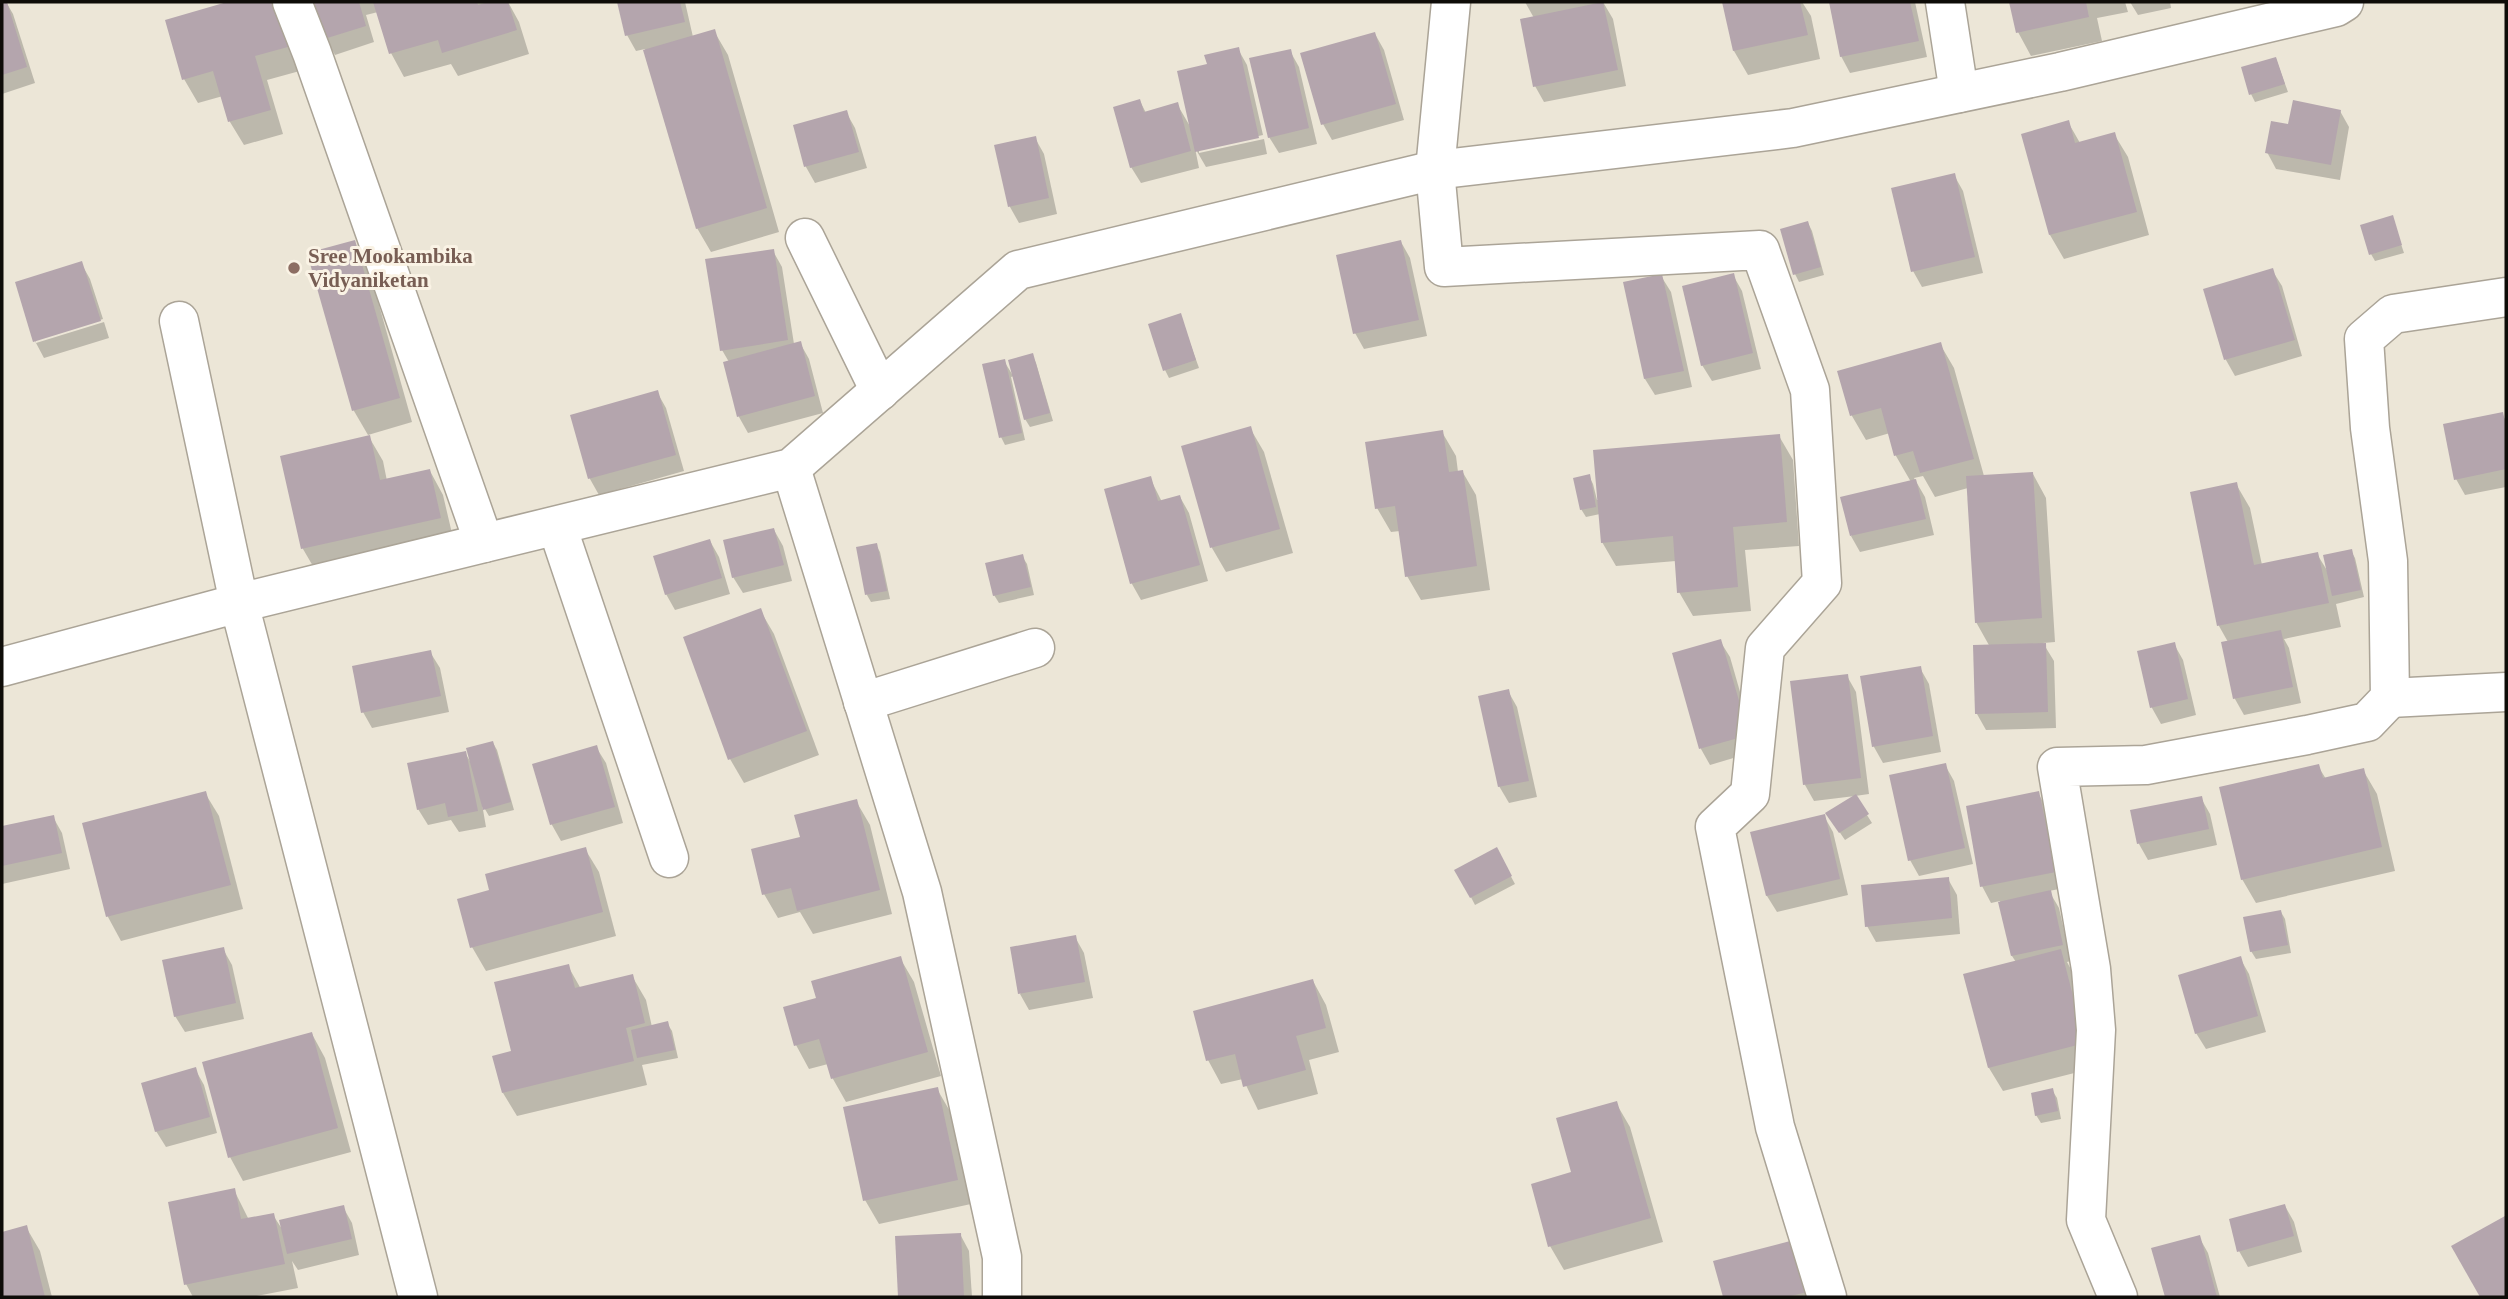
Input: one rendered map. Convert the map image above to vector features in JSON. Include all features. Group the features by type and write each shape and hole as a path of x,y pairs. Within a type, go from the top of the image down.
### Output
{"street":[{"path":"292,2 484,543"},
{"path":"1451,2 1435,170 1444,267 1760,250 1810,390 1822,583 1765,648 1750,794 1714,827 1775,1127 1827,1297"},
{"path":"1945,2 1959,93"},
{"path":"2,667 239,603 791,468 1018,270 1435,170 1793,128 2073,69 2336,7 2344,2"},
{"path":"805,238 880,391"},
{"path":"2390,698 2388,561 2370,428 2364,339 2393,314 2506,298"},
{"path":"179,321 239,603 418,1297"},
{"path":"791,468 922,892 1002,1257 1002,1297"},
{"path":"557,526 669,858"},
{"path":"863,702 1035,648"},
{"path":"2118,1297 2086,1220 2096,1030 2091,969 2057,768 2146,765 2307,736 2367,722 2390,698 2506,692"}],"building":[{"path":"2,2 7,2 27,67 2,75"},
{"path":"227,2 282,2 295,45 255,56 271,110 228,122 213,71 182,80 165,20"},
{"path":"312,2 359,2 366,26 324,39"},
{"path":"373,2 477,2 478,5 508,2 517,30 442,53 438,40 389,54"},
{"path":"617,2 680,2 685,22 625,36"},
{"path":"1603,2 1618,70 1533,87 1520,19"},
{"path":"1722,2 1800,2 1808,35 1733,51"},
{"path":"1829,2 1910,2 1919,41 1840,57"},
{"path":"2009,2 2086,2 2089,17 2016,33"},
{"path":"715,29 767,208 696,229 643,50"},
{"path":"1375,32 1396,104 1321,125 1300,53"},
{"path":"1239,47 1259,138 1195,152 1177,71 1207,64 1204,55"},
{"path":"1291,49 1309,128 1268,138 1249,58"},
{"path":"2276,57 2285,84 2249,95 2241,67"},
{"path":"1140,99 1144,112 1178,102 1191,151 1130,168 1113,107"},
{"path":"2293,100 2341,110 2331,165 2265,153 2271,121 2288,124"},
{"path":"847,110 859,152 804,167 793,125"},
{"path":"2069,120 2075,143 2115,132 2137,212 2049,235 2021,134"},
{"path":"1036,136 1049,198 1008,207 994,145"},
{"path":"1955,173 1975,257 1911,272 1891,188"},
{"path":"2393,215 2402,245 2369,255 2360,225"},
{"path":"1808,221 1821,267 1793,275 1780,229"},
{"path":"355,240 400,398 352,411 307,253"},
{"path":"1401,240 1419,320 1353,334 1336,255"},
{"path":"774,249 788,340 720,351 705,259"},
{"path":"82,261 101,321 33,342 15,282"},
{"path":"2273,268 2295,340 2224,360 2203,289"},
{"path":"1734,273 1753,353 1701,366 1682,286"},
{"path":"1662,274 1684,371 1644,379 1623,282"},
{"path":"1181,313 1196,360 1163,371 1148,324"},
{"path":"801,341 815,396 737,417 723,362"},
{"path":"1941,342 1974,459 1920,473 1913,451 1894,456 1881,408 1850,416 1837,371"},
{"path":"1033,353 1050,413 1024,420 1008,360"},
{"path":"1005,359 1022,433 999,438 982,364"},
{"path":"658,390 676,455 588,479 570,415"},
{"path":"2503,412 2506,427 2506,469 2454,480 2443,424"},
{"path":"1251,426 1280,529 1210,548 1181,446"},
{"path":"1443,430 1449,472 1463,470 1477,566 1405,577 1395,506 1375,509 1365,442"},
{"path":"1780,434 1787,522 1733,527 1738,587 1677,593 1673,536 1601,543 1593,450"},
{"path":"370,435 380,480 430,469 441,518 301,549 280,456"},
{"path":"2033,472 2042,618 1975,623 1966,476"},
{"path":"1590,474 1596,507 1580,510 1573,478"},
{"path":"1151,476 1158,501 1180,495 1200,565 1130,584 1104,489"},
{"path":"1916,479 1926,519 1850,536 1840,497"},
{"path":"2237,482 2254,565 2318,552 2329,603 2217,626 2190,492"},
{"path":"774,528 784,565 732,578 723,540"},
{"path":"710,539 722,578 665,595 653,556"},
{"path":"877,543 887,591 865,595 856,547"},
{"path":"2352,549 2361,590 2332,596 2323,555"},
{"path":"1023,554 1031,587 993,596 985,563"},
{"path":"761,608 807,731 728,760 683,637"},
{"path":"2281,630 2293,687 2233,699 2221,642"},
{"path":"1721,639 1749,735 1699,749 1672,653"},
{"path":"2175,642 2188,699 2150,708 2137,651"},
{"path":"2046,643 2048,712 1975,714 1973,645"},
{"path":"431,650 441,696 361,713 352,666"},
{"path":"1921,666 1933,736 1872,747 1860,676"},
{"path":"1848,674 1861,778 1803,785 1790,681"},
{"path":"1509,689 1529,781 1498,787 1478,696"},
{"path":"493,741 511,802 483,810 466,748"},
{"path":"597,745 615,807 550,825 532,764"},
{"path":"466,751 478,811 448,817 445,803 417,810 407,763"},
{"path":"1946,763 1965,848 1908,861 1889,775"},
{"path":"2319,764 2323,778 2364,768 2382,847 2241,880 2219,787"},
{"path":"206,791 231,885 106,917 82,823"},
{"path":"2039,791 2056,872 1980,887 1966,806"},
{"path":"1856,794 1869,814 1839,833 1825,813"},
{"path":"2202,796 2209,829 2137,844 2130,810"},
{"path":"857,799 880,890 797,911 791,888 762,895 751,849 800,837 794,815"},
{"path":"1825,814 1840,879 1766,896 1750,832"},
{"path":"54,815 62,853 2,866 2,826"},
{"path":"586,847 603,912 470,948 457,899 489,890 485,874"},
{"path":"1497,847 1512,876 1470,898 1454,870"},
{"path":"1949,877 1952,918 1865,927 1861,885"},
{"path":"2051,890 2063,945 2011,956 1998,902"},
{"path":"2281,910 2288,945 2250,952 2243,917"},
{"path":"1076,935 1085,982 1018,994 1010,947"},
{"path":"224,947 236,1003 174,1017 162,960"},
{"path":"2061,949 2085,1043 1988,1068 1963,974"},
{"path":"901,956 928,1052 831,1079 819,1039 794,1046 783,1007 816,998 811,981"},
{"path":"2241,956 2258,1016 2195,1034 2178,975"},
{"path":"569,964 575,988 633,974 645,1023 626,1028 634,1061 502,1093 492,1056 511,1051 494,982"},
{"path":"1313,979 1326,1028 1296,1036 1306,1070 1243,1087 1235,1054 1206,1061 1193,1011"},
{"path":"668,1021 675,1050 637,1058 631,1030"},
{"path":"312,1032 338,1128 228,1158 202,1062"},
{"path":"196,1067 210,1117 155,1132 141,1083"},
{"path":"938,1087 958,1180 863,1201 843,1107"},
{"path":"2053,1088 2058,1111 2035,1116 2031,1093"},
{"path":"1617,1101 1651,1218 1548,1247 1531,1184 1571,1172 1556,1118"},
{"path":"235,1188 241,1219 274,1213 285,1264 184,1285 168,1202"},
{"path":"2285,1204 2294,1236 2237,1252 2229,1219"},
{"path":"344,1205 352,1239 287,1254 279,1220"},
{"path":"2505,1216 2506,1297 2480,1297 2451,1246"},
{"path":"27,1225 45,1297 2,1297 2,1232"},
{"path":"961,1233 964,1297 898,1297 895,1236"},
{"path":"2200,1235 2217,1297 2165,1297 2151,1248"},
{"path":"1794,1240 1807,1292 1787,1297 1723,1297 1713,1261"}],"place":[{"name":"Sree Mookambika Vidyaniketan","path":"294,268"}]}
